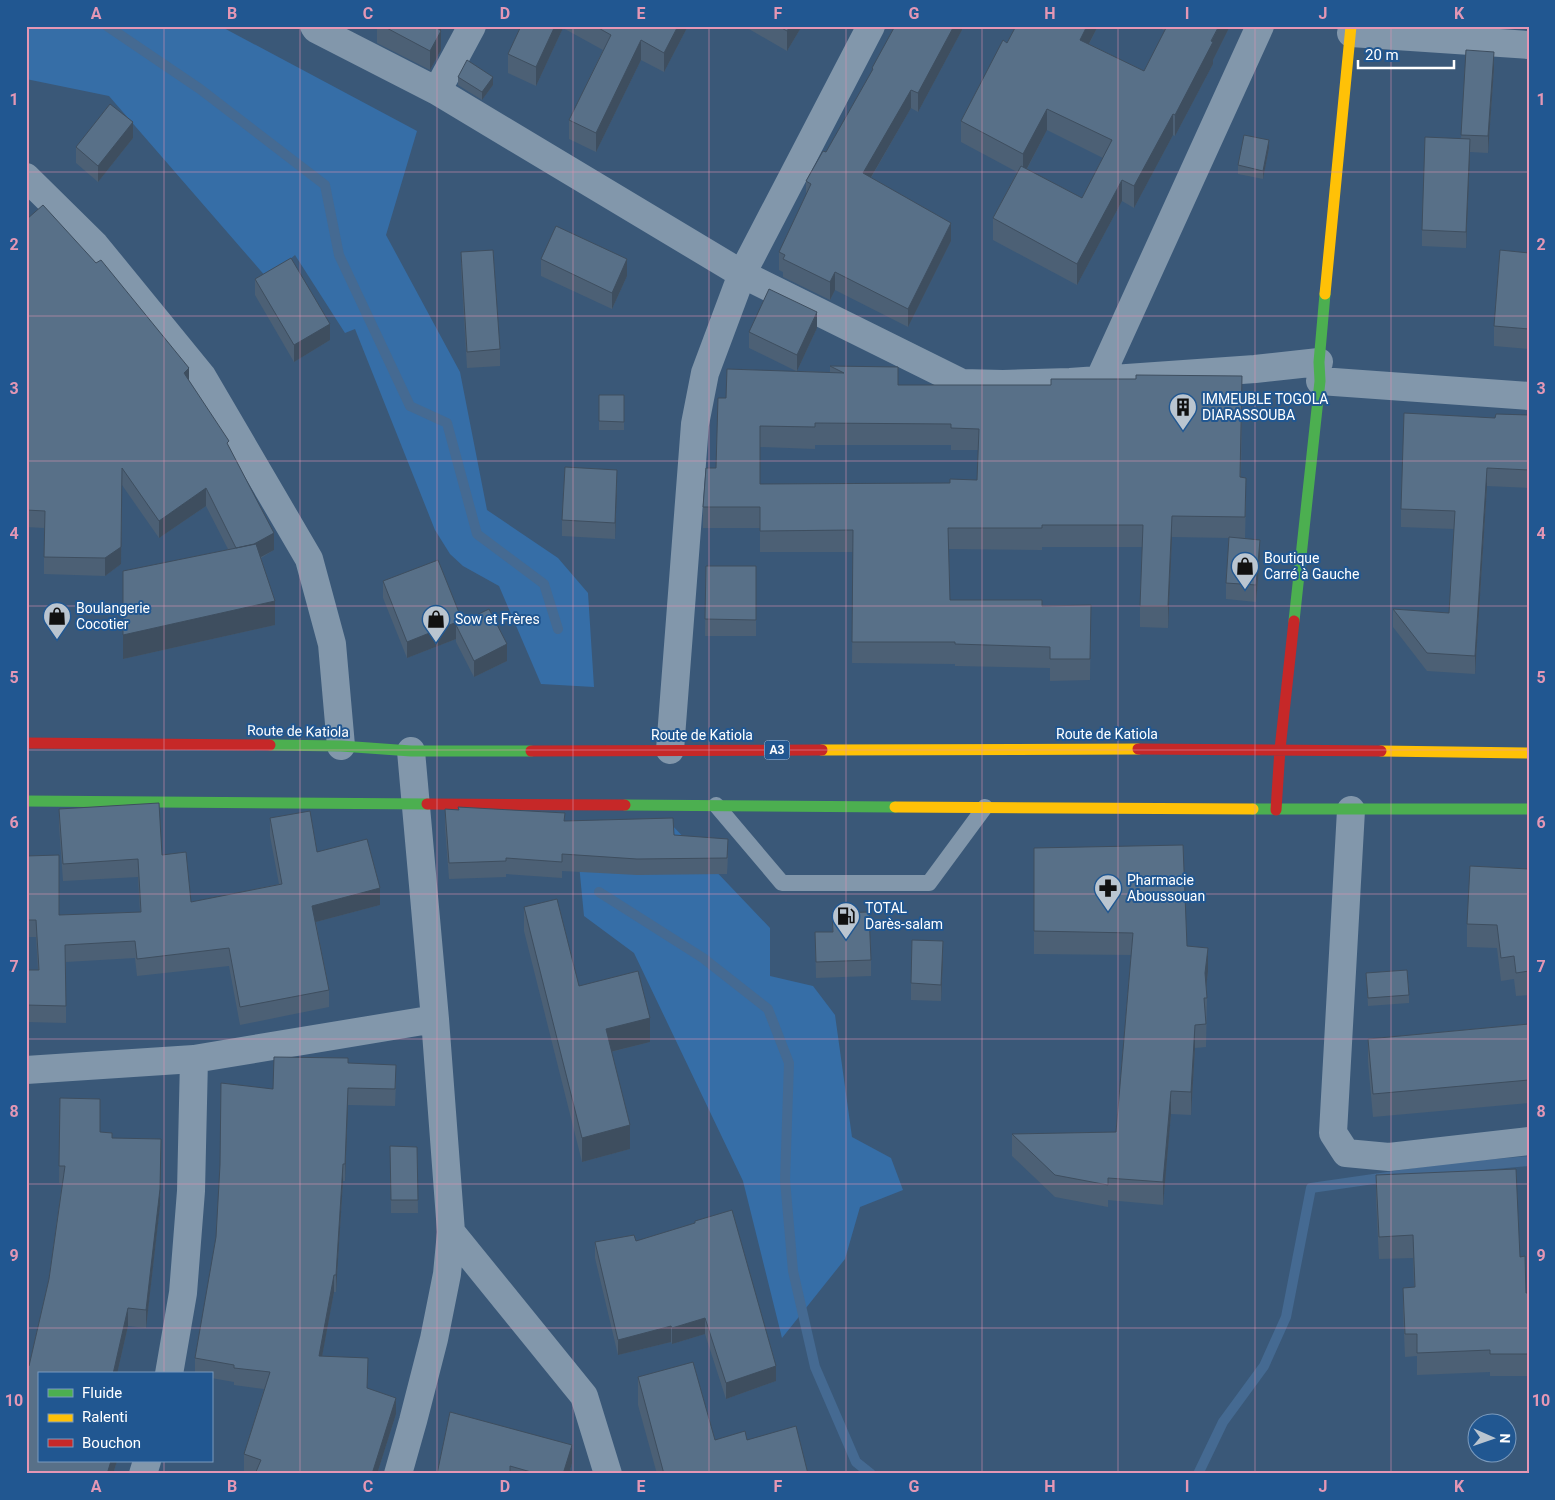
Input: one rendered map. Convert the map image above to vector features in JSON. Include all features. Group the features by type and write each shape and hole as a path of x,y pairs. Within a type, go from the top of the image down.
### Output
{"main road":[{"path":"1276,810 1280,749 1319,372 1351,30"},
{"name":"Route de Katiola","path":"26,743 341,746 411,751 1280,749 1529,753"},
{"path":"26,801 1276,810 1529,809"}],"street":[{"path":"314,26 316,29 438,91 742,274 962,383 1003,384 1099,380 1255,369 1319,372 1529,396"},
{"path":"438,91 472,26"},
{"path":"670,750 695,424 706,373 742,274 871,26"},
{"path":"1099,380 1260,26"},
{"path":"1351,30 1529,45"},
{"path":"26,177 95,245 202,376 309,559 332,644 341,746"},
{"path":"398,1474 434,1339 447,1274 451,1232 435,1019 411,751"},
{"path":"1351,810 1333,1133 1346,1154 1389,1156 1529,1141"},
{"path":"26,1070 194,1058 435,1019"},
{"path":"169,1372 183,1293 192,1191 194,1058"},
{"path":"451,1232 584,1396 608,1474"},
{"path":"143,1474 148,1462"}],"lane":[{"path":"716,805 782,883 929,884 985,807"}],"shaded area":[{"path":"26,26 220,26 417,131 386,235 460,372 487,510 558,558 588,593 594,687 541,684 499,586 463,566 450,554 435,530 355,329 345,333 295,255 267,278 109,96 26,79"},
{"path":"575,823 670,823 770,928 770,976 813,986 835,1015 852,1137 891,1158 903,1190 860,1207 845,1259 782,1338 743,1181 634,953 584,916"}],"building":[{"path":"383,26 435,26 441,31 430,51"},
{"path":"521,26 555,26 536,67 508,54"},
{"path":"595,26 678,26 664,53 641,40 596,133 569,120 611,35"},
{"path":"778,26 790,26 787,31"},
{"path":"895,26 954,26 918,93 911,90 863,173 951,223 908,309 835,272 830,282 783,259 785,255 779,252 811,184 806,181 823,151 826,152"},
{"path":"1016,26 1087,26 1080,40 1144,71 1167,26 1219,26 1211,41 1213,42 1175,115 1173,114 1134,186 1122,180 1077,264 993,218 1021,166 1082,198 1112,140 1047,109 1023,154 961,121 1003,40 1007,43"},
{"path":"1466,50 1494,52 1488,136 1461,135"},
{"path":"467,60 493,77 482,92 458,77"},
{"path":"110,104 133,122 98,166 76,147"},
{"path":"1244,135 1269,140 1263,171 1238,165"},
{"path":"1425,137 1470,139 1466,232 1422,230"},
{"path":"43,205 96,263 101,260 189,368 184,373 229,441 227,443 274,533 254,544 236,548 206,488 159,521 122,468 121,547 105,558 44,557 45,511 26,510 26,217 27,219"},
{"path":"556,226 627,259 612,293 541,259"},
{"path":"493,250 500,349 467,352 461,252"},
{"path":"1500,250 1529,253 1529,329 1494,326"},
{"path":"291,258 330,324 294,345 255,279"},
{"path":"769,289 817,312 797,355 749,332"},
{"path":"830,366 898,367 898,385 1051,385 1051,379 1136,379 1136,375 1242,376 1240,477 1246,478 1245,517 1172,516 1168,606 1140,606 1143,525 1042,525 1042,528 948,528 950,600 1042,600 1042,606 1091,605 1090,659 1050,659 1050,647 955,644 955,642 852,642 853,530 760,531 760,507 703,507 706,468 716,468 718,398 726,398 727,369 844,373","holes":["815,423 951,424 951,428 979,429 977,480 950,479 950,483 760,484 760,426 815,427"]},
{"path":"599,395 624,395 624,422 599,421"},
{"path":"1404,413 1495,418 1496,414 1529,415 1529,470 1487,468 1475,656 1427,653 1393,609 1449,613 1455,511 1401,509"},
{"path":"565,467 617,470 615,523 562,520"},
{"path":"1229,537 1260,540 1256,585 1226,583"},
{"path":"256,544 275,601 123,635 123,571"},
{"path":"438,560 462,620 407,642 383,581"},
{"path":"706,566 756,566 756,620 705,619"},
{"path":"489,609 507,644 474,661 456,625"},
{"path":"159,803 162,855 186,852 191,902 282,884 270,818 310,811 317,852 367,839 380,888 312,906 329,990 240,1007 229,948 137,959 135,941 65,945 66,1006 26,1005 26,970 39,970 36,920 26,920 26,856 59,855 59,915 141,912 138,859 63,864 59,809"},
{"path":"458,807 565,813 564,821 673,818 674,835 728,839 727,858 637,859 562,854 562,862 506,858 506,861 449,863 445,809 459,810"},
{"path":"1183,845 1187,946 1208,948 1205,973 1207,998 1204,998 1206,1024 1195,1025 1191,1092 1171,1091 1163,1182 1108,1178 1108,1185 1055,1175 1012,1134 1116,1132 1133,933 1034,931 1034,848"},
{"path":"1470,866 1529,869 1529,971 1516,973 1514,956 1501,958 1497,925 1467,924"},
{"path":"557,899 579,986 638,971 650,1018 606,1029 630,1125 582,1138 524,907"},
{"path":"869,912 871,960 816,962 815,932 833,932 832,913"},
{"path":"912,940 943,941 941,985 911,983"},
{"path":"1407,970 1409,995 1368,998 1366,973"},
{"path":"1529,1024 1529,1080 1373,1094 1368,1039"},
{"path":"274,1057 348,1058 348,1063 396,1065 395,1089 348,1088 345,1164 343,1164 336,1275 334,1275 319,1356 368,1358 367,1388 396,1398 372,1474 255,1474 261,1460 244,1454 270,1372 234,1368 234,1365 195,1358 216,1237 220,1165 221,1083 273,1089"},
{"path":"60,1098 100,1099 100,1132 112,1133 112,1138 161,1139 160,1189 146,1310 128,1308 113,1372 38,1372 38,1462 111,1462 107,1474 26,1474 26,1365 29,1366 49,1279 65,1166 59,1166"},
{"path":"390,1146 417,1147 418,1200 391,1200"},
{"path":"1516,1169 1520,1257 1525,1256 1526,1293 1528,1293 1528,1354 1490,1354 1490,1350 1417,1353 1417,1334 1405,1334 1403,1288 1415,1287 1413,1235 1379,1237 1376,1175"},
{"path":"732,1210 776,1366 726,1383 705,1318 672,1328 671,1326 618,1340 595,1242 634,1235 636,1241"},
{"path":"693,1362 715,1440 745,1431 747,1440 796,1426 808,1474 664,1474 638,1377"},
{"path":"450,1412 572,1445 563,1474 538,1474 510,1466 510,1474 437,1474"}],"waterway":[{"path":"107,26 200,89 325,185 339,255 410,406 447,423 477,534 544,584 558,629"},
{"path":"599,892 703,958 768,1009 789,1063 785,1180 793,1271 815,1367 856,1462 871,1474"},
{"path":"1198,1474 1223,1422 1264,1366 1286,1317 1311,1188 1450,1168 1529,1161"}],"traffic: fast":[{"path":"1294,621 1320,381 1319,362 1325,294"},
{"path":"270,745 341,746 411,751 531,751"},
{"path":"26,801 427,804"},
{"path":"625,805 895,807"},
{"path":"1253,809 1529,809"}],"traffic: slow":[{"path":"1325,294 1351,26"},
{"path":"822,750 1138,749"},
{"path":"1381,751 1529,753"},
{"path":"895,807 1253,809"}],"traffic: jam":[{"path":"1276,810 1280,749 1294,621"},
{"path":"26,743 270,745"},
{"path":"1138,749 1381,751"},
{"path":"531,751 822,750"},
{"path":"427,804 625,805"}],"place":[{"name":"IMMEUBLE TOGOLA DIARASSOUBA","path":"1183,431"},
{"name":"Boutique Carré à Gauche","path":"1245,590"},
{"name":"Boulangerie Cocotier","path":"57,640"},
{"name":"Sow et Frères","path":"436,643"},
{"name":"Pharmacie Aboussouan","path":"1108,912"},
{"name":"TOTAL Darès-salam","path":"846,940"}]}
